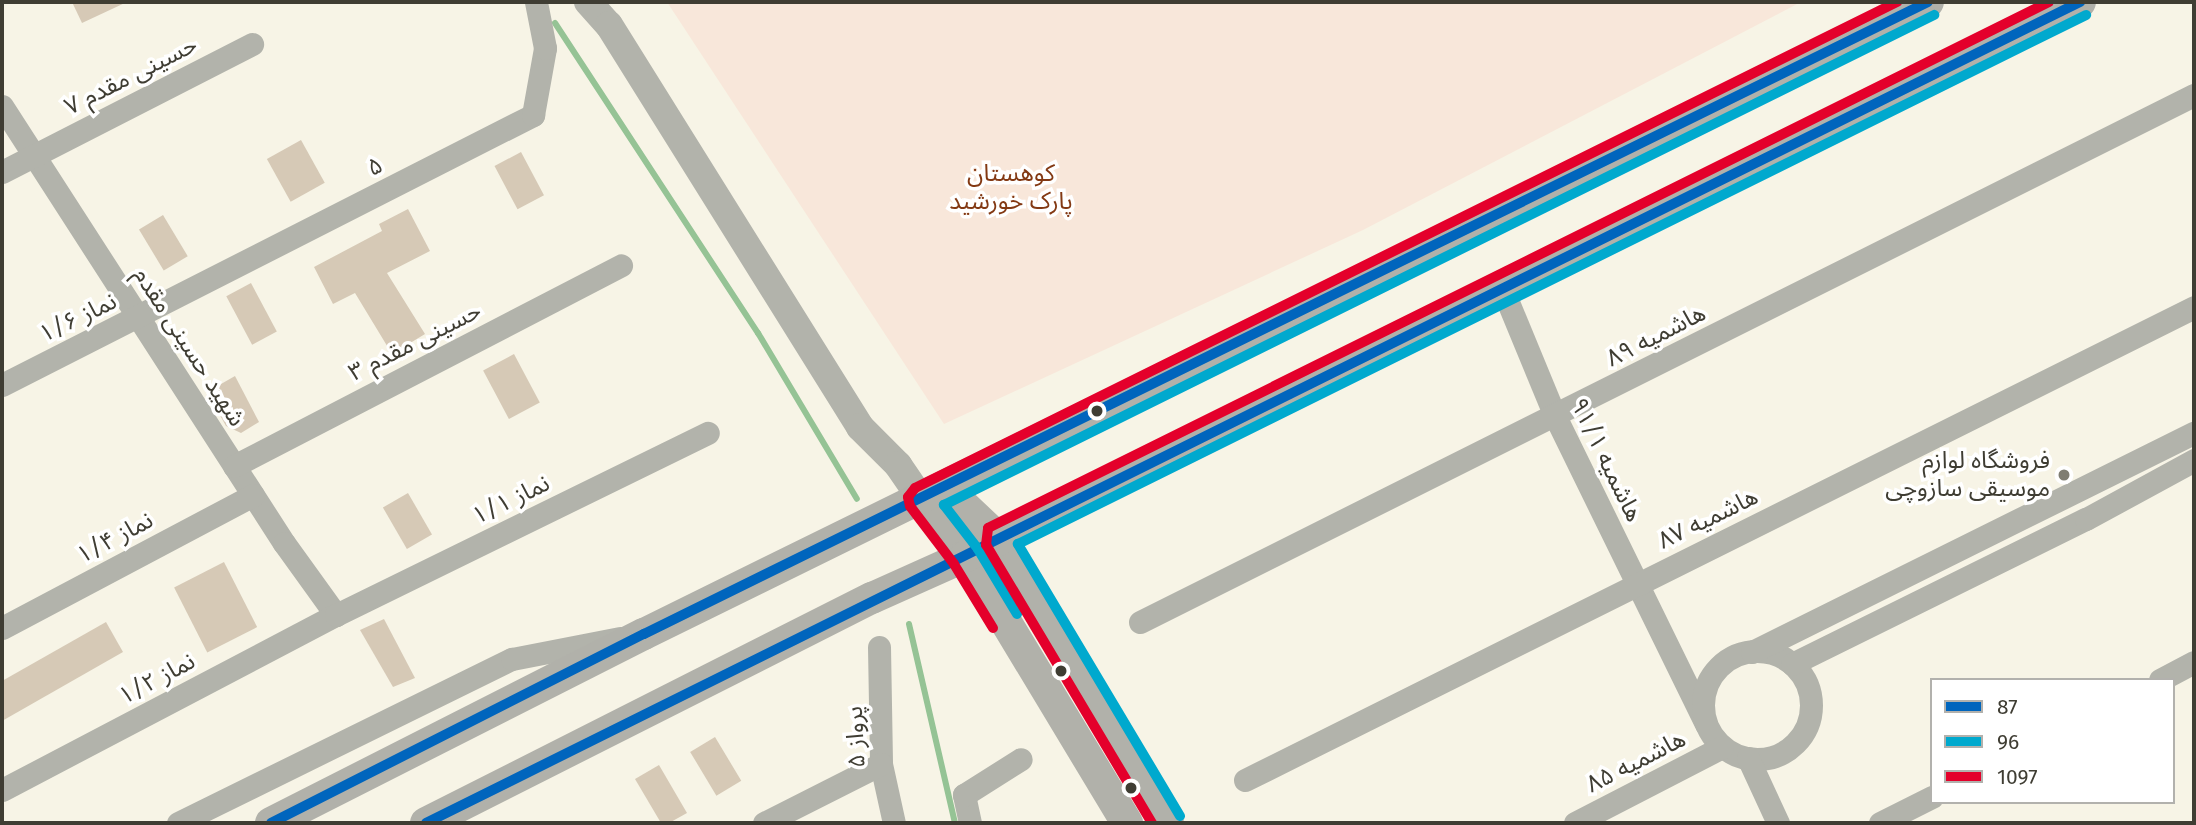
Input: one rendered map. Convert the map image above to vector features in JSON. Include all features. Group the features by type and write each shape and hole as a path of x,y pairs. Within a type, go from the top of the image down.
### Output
{"main road":[{"path":"271,823 644,634 934,495 1928,2"},
{"path":"426,823 859,604 967,556 998,538 2080,2"},
{"path":"934,495 998,538 1168,823"},
{"path":"934,495 967,556 1127,823"}],"street":[{"name":"۵","path":"139,318 533,115 545,48 536,2"},
{"path":"588,2 609,25 860,428 934,495"},
{"name":"حسینی مقدم ۷","path":"2,172 252,44"},
{"name":"هاشمیه ۸۹","path":"1140,622 2194,95"},
{"name":"شهید حسینی مقدم","path":"2,106 253,495 336,615"},
{"name":"حسینی مقدم ۳","path":"234,466 621,265"},
{"name":"هاشمیه ۹۱/۱","path":"1503,290 1555,416 1706,724"},
{"name":"هاشمیه ۸۷","path":"1245,780 2194,307"},
{"name":"نماز ۱/۶","path":"2,384 139,318"},
{"name":"نماز ۱/۱","path":"336,615 708,433"},
{"path":"1752,652 1766,652 1792,664 1809,694 1806,728 1788,749 1748,758 1722,747 1706,724 1704,696 1712,677 1726,661 1752,652 2194,433"},
{"path":"1792,664 2086,519 2194,460"},
{"name":"نماز ۱/۴","path":"2,628 253,495"},
{"name":"نماز ۱/۲","path":"2,790 336,615"},
{"path":"178,823 512,659 644,634"},
{"name":"پرواز ۵","path":"879,647 881,764 894,823"},
{"path":"2164,678 2194,663"},
{"name":"هاشمیه ۸۵","path":"1574,823 1722,747"},
{"path":"1748,758 1778,823"},
{"path":"970,823 964,795 1021,759"},
{"path":"764,823 881,764"},
{"path":"1880,823 1930,798"}],"green space":[{"name":"کوهستان پارک خورشید","path":"667,2 1801,2 1363,230 944,424"}],"building":[{"path":"72,2 127,2 82,23"},
{"path":"301,140 325,183 291,202 267,159"},
{"path":"521,152 544,195 518,209 495,166"},
{"path":"408,209 430,251 387,273 425,334 392,354 355,293 333,304 314,267 382,231 379,224"},
{"path":"163,215 188,256 164,271 139,229"},
{"path":"251,283 277,332 252,345 226,296"},
{"path":"514,354 540,403 509,419 483,370"},
{"path":"235,376 259,422 241,433 226,426 207,392"},
{"path":"408,493 432,535 407,549 383,508"},
{"path":"224,562 257,627 207,652 174,587"},
{"path":"384,619 415,678 393,687 360,630"},
{"path":"106,622 123,652 2,721 2,681"},
{"path":"715,737 741,781 716,796 690,752"},
{"path":"659,765 687,813 669,823 661,823 635,779"}],"waterway":[{"path":"555,23 758,333 857,499"},
{"path":"909,624 955,823"}],"transit line":[{"name":"1097","path":"993,628 954,564 910,506 908,497 915,488 1897,2"},
{"name":"87","path":"271,823 644,634 1928,2"},
{"name":"1097","path":"1152,823 986,545 988,528 2049,2"},
{"name":"87","path":"426,823 2080,2"},
{"name":"96","path":"1017,614 978,549 944,505 1934,15"},
{"name":"96","path":"1180,816 1018,544 2086,15"}],"place":[{"name":"فروشگاه لوازم موسیقی سازوچی","path":"2064,475"}]}
